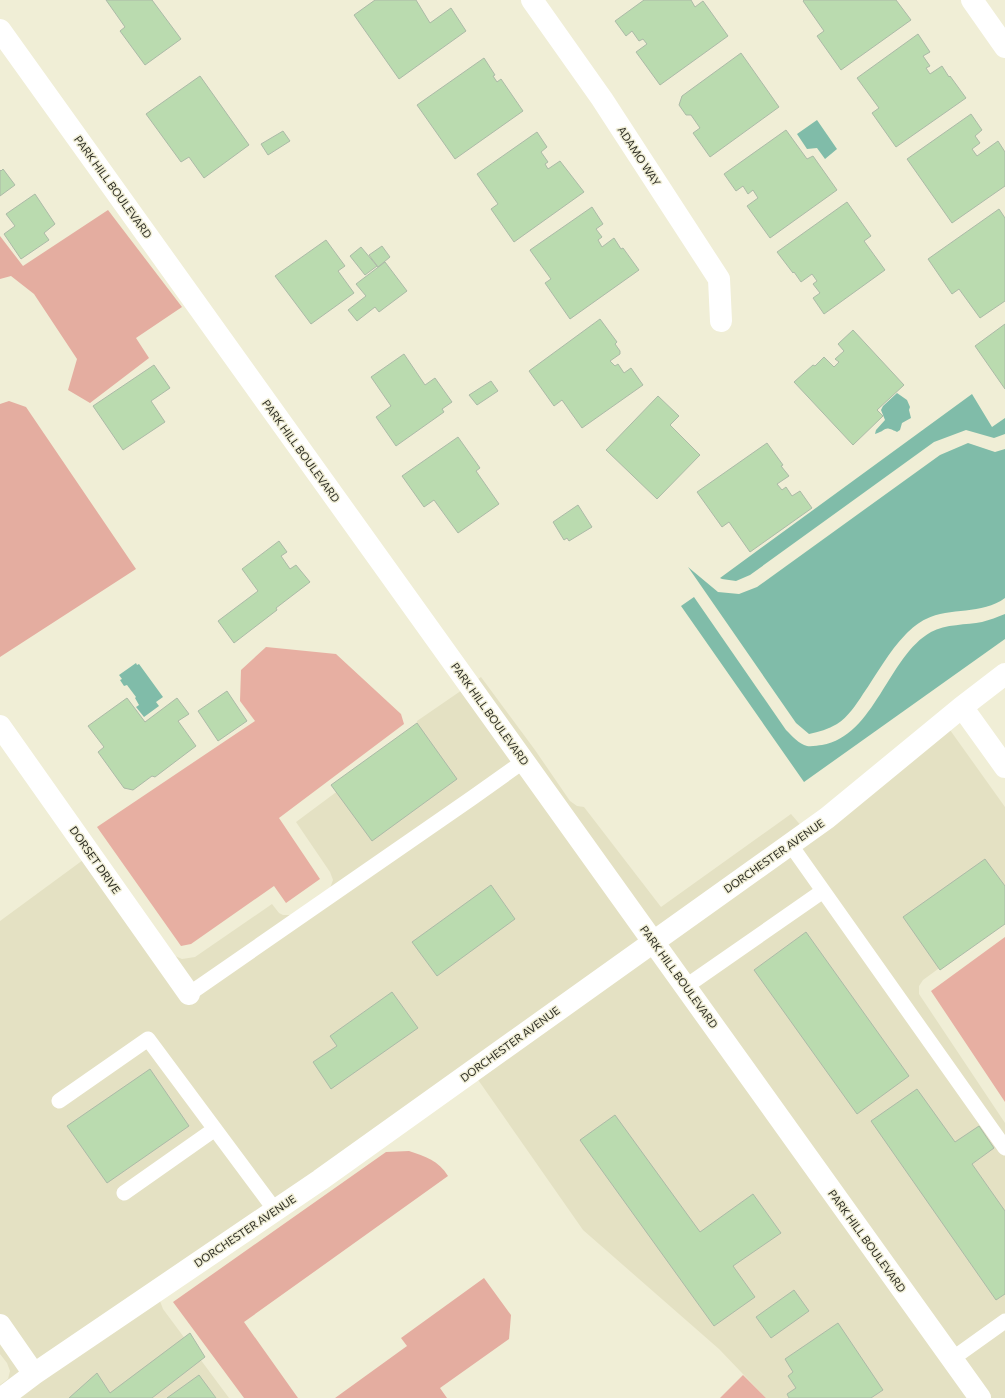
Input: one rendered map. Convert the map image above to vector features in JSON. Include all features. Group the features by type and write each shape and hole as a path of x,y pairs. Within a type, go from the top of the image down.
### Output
{"street":[{"name":"ADAMO WAY","path":"532,0 602,99 719,279 721,321"},
{"path":"972,0 1005,47"},
{"name":"PARK HILL BOULEVARD","path":"0,30 980,1398"},
{"name":"DORCHESTER AVENUE","path":"2,1398 34,1374 326,1175 827,818 962,707 1005,674"},
{"path":"962,707 1005,767"},
{"name":"DORSET DRIVE","path":"0,726 189,994"},
{"path":"0,1325 34,1374"}],"lane":[{"path":"189,994 466,803 524,761"},
{"path":"790,844 1005,1148"},
{"path":"685,987 823,891"},
{"path":"59,1102 148,1039 275,1210"},
{"path":"124,1192 215,1129"},
{"path":"952,1359 1005,1320"}],"shaded area":[{"path":"108,210 182,307 136,338 149,358 90,403 68,390 77,359 34,294 11,276 0,279 0,236 23,266"},
{"path":"9,401 26,407 136,569 0,657 0,404"},
{"path":"266,647 336,654 401,714 404,724 279,818 320,879 286,903 274,886 191,944 181,946 97,827 255,721 240,701 241,670"},
{"path":"481,677 535,750 570,801 577,806 584,807 661,907 791,814 803,828 950,730 1005,807 1005,920 923,980 919,986 919,994 1005,1123 1005,1398 766,1398 719,1349 583,1230 474,1074 160,1301 163,1309 229,1398 0,1398 0,1385 8,1379 10,1371 7,1363 0,1354 0,921 98,849 175,956 182,959 195,957 272,904 279,913 283,915 291,915 330,888 333,880 330,872 296,822 413,735 417,728 417,721"},
{"path":"1005,937 1005,1102 931,991"},
{"path":"409,1151 426,1157 436,1163 448,1176 244,1322 298,1398 244,1398 173,1302 386,1152"},
{"path":"484,1278 511,1315 509,1339 440,1388 447,1398 335,1398 407,1346 401,1338"},
{"path":"743,1375 766,1398 720,1398"}],"water":[{"path":"817,120 837,149 825,159 817,148 807,149 797,134"},
{"path":"897,393 907,400 910,407 909,410 911,418 902,423 900,430 897,432 886,429 875,434 876,430 885,420 881,410 883,406"},
{"path":"972,394 992,427 1005,418 1005,434 994,438 966,430 934,442 750,575 736,581 720,578"},
{"path":"968,443 995,452 1005,449 1005,598 986,607 935,615 918,624 906,634 894,648 858,702 845,718 837,724 809,734 796,723 688,567 718,592 739,594 757,587 940,455"},
{"path":"694,597 786,730 798,742 807,746 822,745 840,739 855,727 868,712 903,659 916,643 931,632 943,627 982,622 1005,614 1005,639 804,782 681,606"},
{"path":"136,663 137,665 139,664 163,697 156,702 159,706 144,717 136,707 139,705 135,698 136,697 127,685 124,686 119,675"}],"building":[{"path":"106,0 152,0 181,39 145,65 120,31 125,27"},
{"path":"375,0 416,0 430,23 451,8 466,31 399,79 354,15"},
{"path":"644,0 691,0 695,7 703,1 728,36 660,85 636,52 647,44 643,39 639,41 632,31 626,36 615,21"},
{"path":"896,0 911,20 841,70 817,36 824,31 803,1"},
{"path":"918,34 930,52 923,56 930,66 926,68 930,74 942,66 966,98 896,147 872,113 879,108 857,78"},
{"path":"741,53 779,107 710,157 693,133 700,128 691,115 686,115 679,105 682,96"},
{"path":"484,58 495,75 493,76 497,82 501,79 523,111 455,159 417,105"},
{"path":"200,76 249,145 204,178 189,157 181,162 146,114"},
{"path":"971,114 982,130 975,136 980,143 972,149 977,156 998,141 1005,152 1005,186 952,223 907,159"},
{"path":"786,130 807,159 813,156 837,190 770,238 747,206 758,198 753,190 748,194 743,186 736,191 724,174"},
{"path":"283,131 290,141 268,155 261,144"},
{"path":"537,132 547,147 541,152 548,162 545,164 548,169 560,161 584,192 514,242 491,209 498,204 477,174"},
{"path":"3,169 15,185 0,196 0,170 1,171"},
{"path":"35,194 55,224 44,233 49,240 21,259 4,234 15,226 6,214"},
{"path":"847,202 871,236 864,241 885,270 824,314 813,298 820,293 813,284 817,281 812,274 801,282 777,252"},
{"path":"592,207 603,224 596,229 602,237 598,240 602,247 614,238 621,249 623,248 639,270 570,319 545,283 551,279 530,250"},
{"path":"999,209 1005,218 1005,301 980,318 959,289 952,294 928,259"},
{"path":"326,240 345,266 338,271 354,293 311,324 275,276"},
{"path":"382,246 390,257 378,267 369,255"},
{"path":"361,247 377,266 365,275 350,256"},
{"path":"385,262 407,291 379,312 375,307 357,321 348,310 366,296 356,284"},
{"path":"600,319 617,342 615,344 620,351 620,354 610,361 615,366 618,364 624,373 631,368 643,385 582,428 562,400 554,406 529,371"},
{"path":"1005,324 1005,389 975,346"},
{"path":"853,330 904,385 877,410 883,416 853,445 794,382 824,357 834,367 839,362 835,359 844,351 838,344"},
{"path":"404,354 425,385 435,378 452,402 442,409 444,412 396,446 376,417 391,406 371,377"},
{"path":"154,365 170,388 151,401 165,422 123,450 93,406"},
{"path":"491,381 498,391 477,405 469,395"},
{"path":"658,396 679,416 670,425 700,455 657,499 606,450"},
{"path":"458,437 480,468 476,471 499,504 458,533 434,500 424,507 402,476"},
{"path":"767,443 789,476 777,484 782,490 786,487 792,496 800,491 812,508 750,552 729,522 722,527 697,492"},
{"path":"578,505 592,527 569,541 567,538 564,540 553,522"},
{"path":"279,541 287,552 281,556 290,569 296,565 310,582 234,643 218,621 258,591 242,569"},
{"path":"227,691 247,721 218,741 198,711"},
{"path":"127,698 145,722 177,698 189,714 178,721 196,746 155,777 152,776 133,790 124,788 98,752 104,747 88,726"},
{"path":"417,723 457,779 372,841 331,785"},
{"path":"985,859 1005,886 1005,924 940,970 903,917"},
{"path":"491,885 515,919 437,976 412,942"},
{"path":"806,932 909,1076 857,1114 754,970"},
{"path":"392,992 418,1028 331,1089 313,1062 337,1046 330,1036"},
{"path":"150,1069 189,1126 107,1183 67,1126"},
{"path":"917,1089 955,1142 979,1126 994,1148 972,1164 1005,1211 1005,1294 996,1300 871,1121"},
{"path":"615,1115 700,1232 753,1194 781,1233 733,1266 755,1297 714,1326 580,1140"},
{"path":"794,1290 809,1311 771,1338 756,1317"},
{"path":"838,1323 883,1390 871,1398 789,1398 787,1394 796,1388 788,1376 793,1372 785,1359"},
{"path":"190,1333 205,1357 152,1398 69,1398 97,1373 110,1393"},
{"path":"199,1375 216,1398 167,1398"}]}
